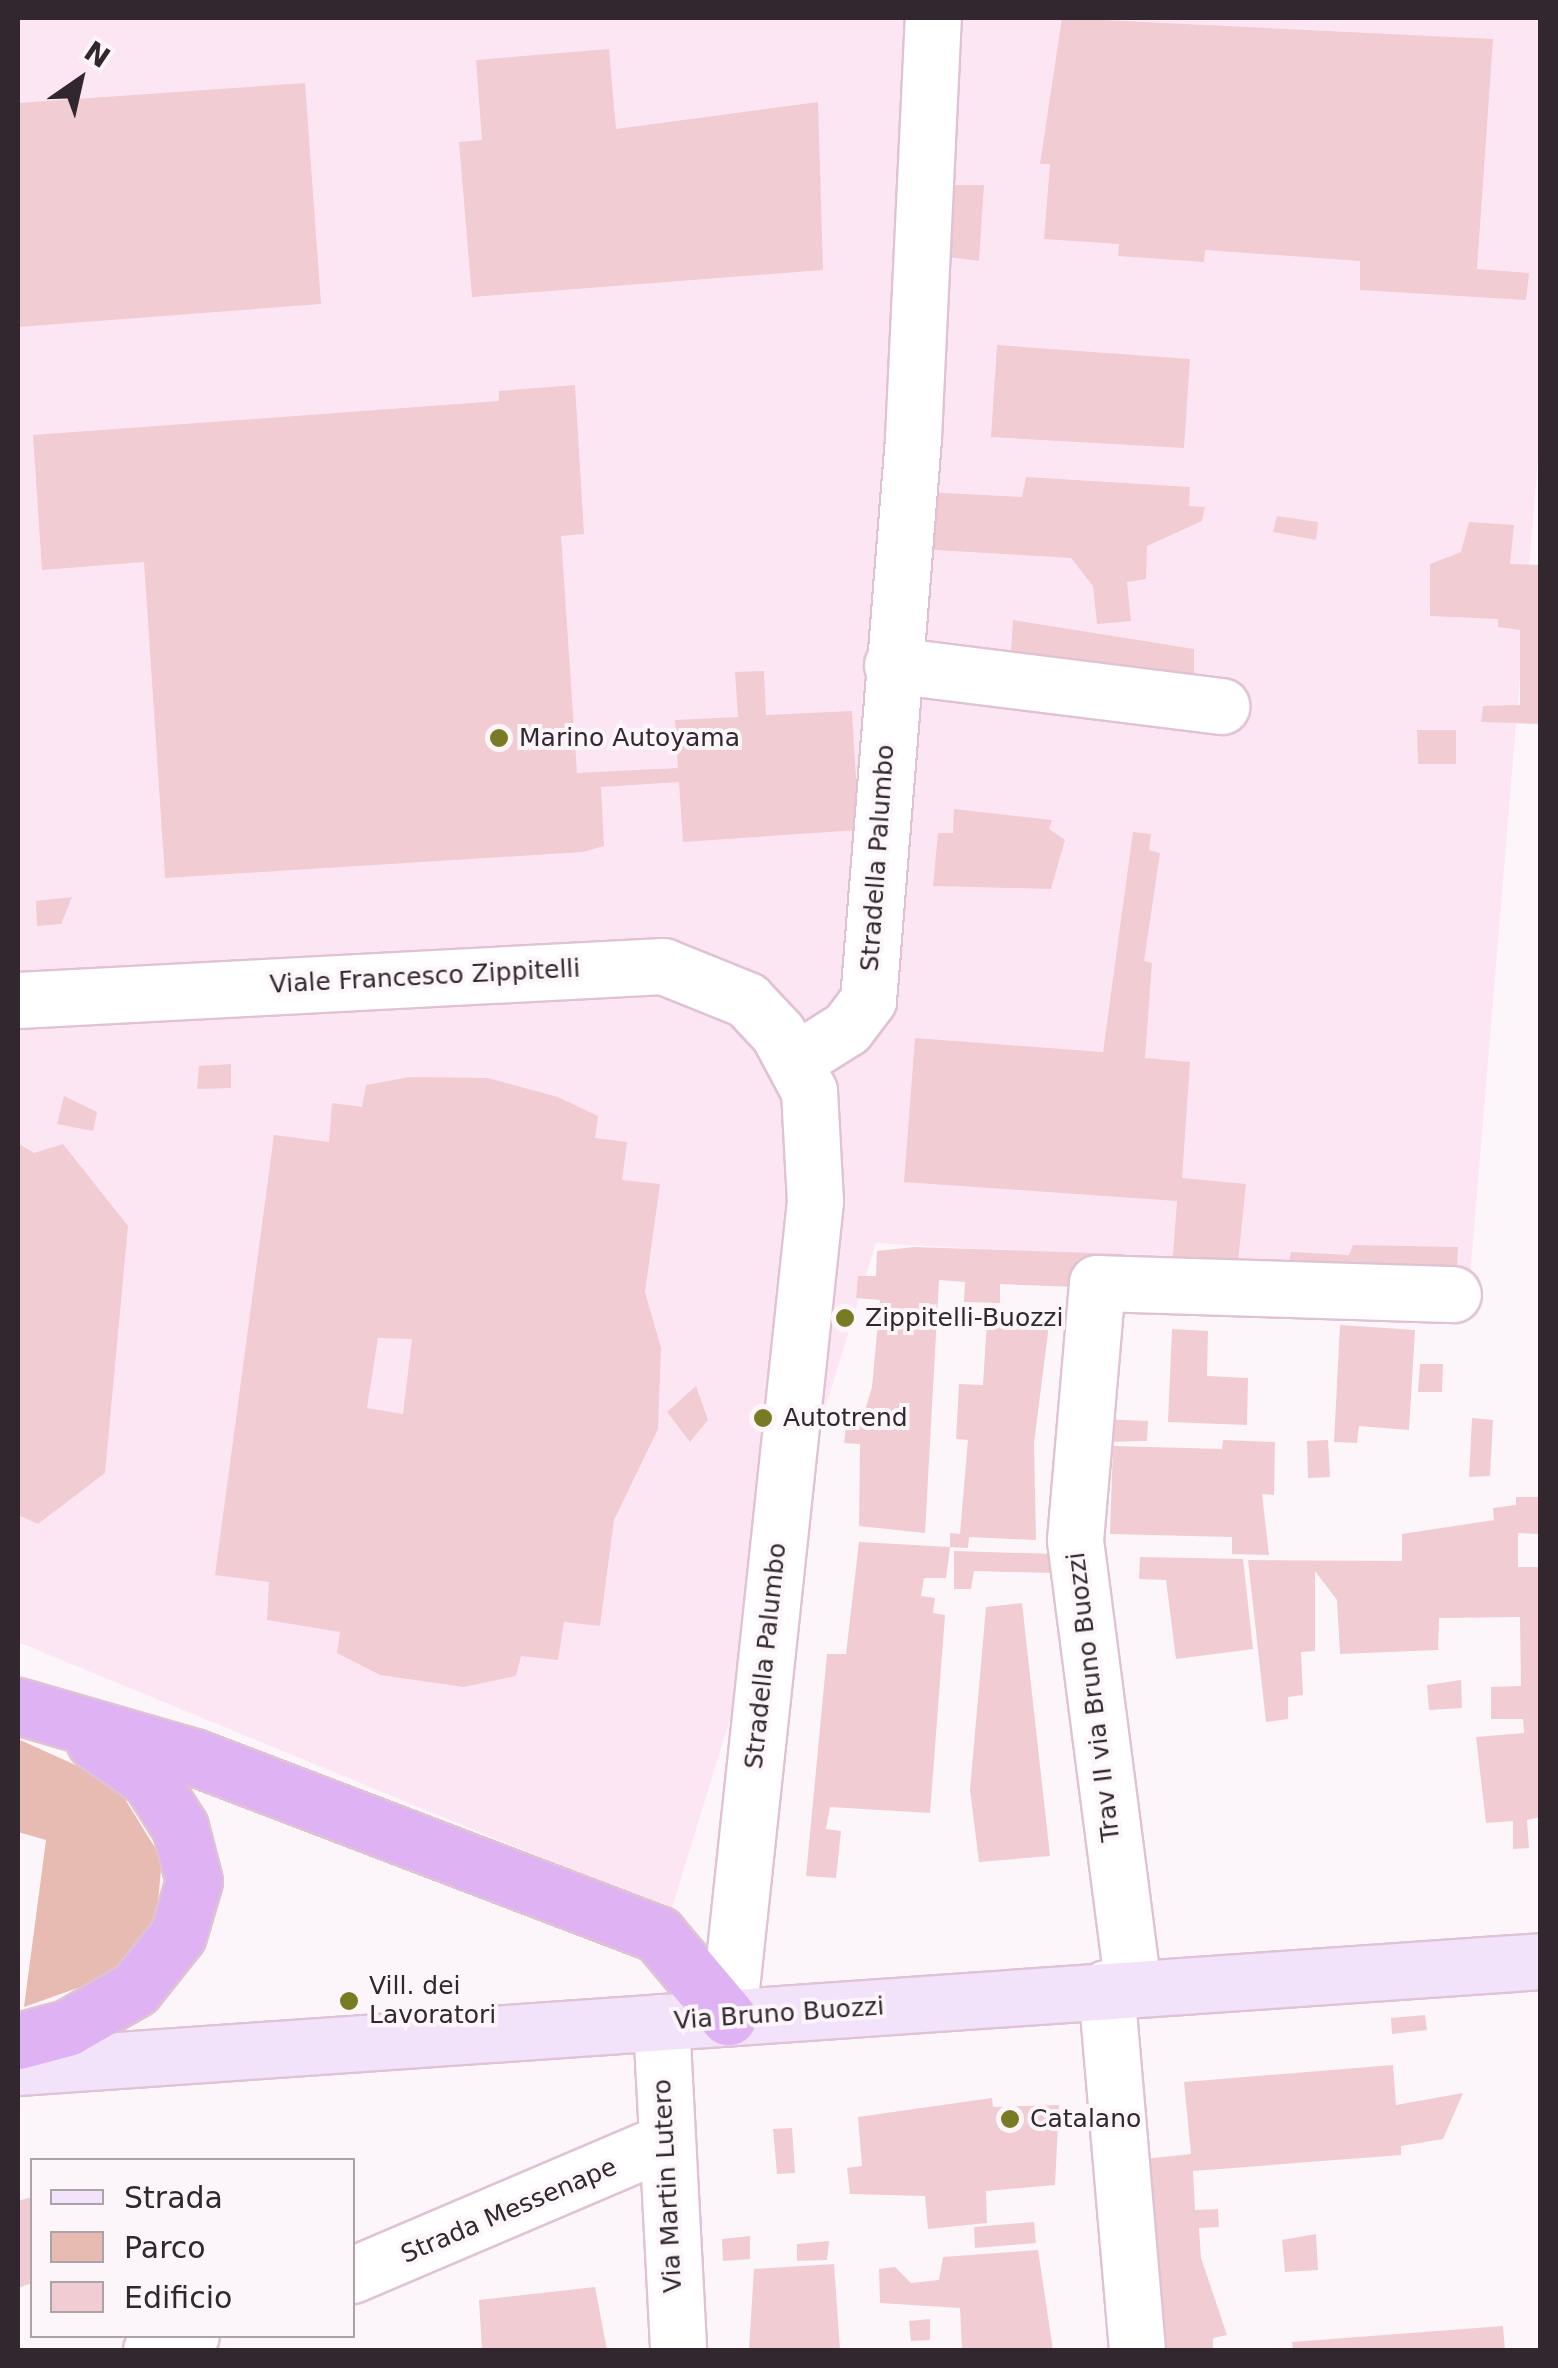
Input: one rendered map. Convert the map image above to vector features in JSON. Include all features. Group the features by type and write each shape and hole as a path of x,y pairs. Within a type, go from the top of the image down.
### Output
{"highway":[{"path":"18,1706 76,1728 194,1756 658,1934 728,2017"},
{"path":"18,2041 66,2028 135,1989 178,1935 194,1880 180,1827 150,1780 76,1728"}],"main road":[{"name":"Via Bruno Buozzi","path":"18,2067 1119,1987 1540,1961"}],"street":[{"name":"Stradella Palumbo","path":"728,2017 815,1201 817,1129 796,1060 847,1028 868,1000 933,18"},
{"path":"892,666 1220,706"},
{"name":"Viale Francesco Zippitelli","path":"18,1000 663,966 748,1000 796,1060"},
{"name":"Trav II via Bruno Buozzi","path":"1119,1987 1075,1540 1096,1283 1453,1294"},
{"path":"1119,1987 1137,2350"},
{"name":"Via Martin Lutero","path":"661,2022 664,2142 678,2350"},
{"name":"Strada Messenape","path":"355,2274 664,2142"},
{"path":"151,2350 185,2338"}],"shaded area":[{"path":"18,18 1540,18 1540,436 1470,1277 876,1243 671,1911 18,1642"}],"green space":[{"path":"18,1739 115,1783 162,1859 156,1923 117,1974 24,2007 46,1840 18,1832"}],"building":[{"path":"1062,18 1493,39 1477,269 1529,273 1526,300 1360,290 1360,261 1205,250 1204,262 1118,256 1119,244 1044,239 1050,164 1040,164"},
{"path":"609,49 616,129 818,102 823,270 472,297 459,142 482,140 476,60"},
{"path":"305,83 321,304 18,327 18,103"},
{"path":"954,185 984,185 979,261 949,257"},
{"path":"997,345 1190,359 1184,448 991,437"},
{"path":"575,385 584,534 561,536 577,773 678,768 675,720 738,717 735,672 764,671 766,715 852,711 859,830 683,842 679,782 601,787 604,846 583,852 165,878 144,562 42,570 33,435 499,401 499,391"},
{"path":"1026,477 1190,487 1189,506 1205,507 1202,521 1147,546 1146,579 1127,582 1131,621 1097,624 1093,586 1071,558 919,549 924,492 1022,497"},
{"path":"1277,516 1318,522 1316,540 1273,532"},
{"path":"1469,522 1514,525 1510,564 1540,565 1540,724 1481,722 1483,706 1520,705 1520,630 1498,627 1498,619 1430,616 1430,564 1461,552"},
{"path":"1013,620 1194,649 1194,682 1010,667"},
{"path":"1417,730 1456,730 1456,764 1418,764"},
{"path":"954,809 1052,820 1049,829 1065,840 1051,889 933,886 938,833 953,833"},
{"path":"1133,832 1151,834 1149,850 1160,853 1144,961 1152,963 1145,1058 1190,1062 1182,1178 1246,1184 1237,1271 1172,1268 1177,1201 904,1182 915,1038 1103,1052"},
{"path":"72,897 61,924 37,926 36,901"},
{"path":"231,1064 231,1088 197,1089 199,1066"},
{"path":"410,1077 488,1078 558,1097 598,1116 595,1138 627,1142 622,1180 660,1184 645,1292 661,1348 658,1429 614,1520 600,1626 564,1622 558,1660 521,1656 516,1676 464,1687 380,1675 337,1653 340,1632 267,1620 269,1582 215,1575 274,1135 329,1142 332,1103 362,1107 366,1085","holes":["378,1338 412,1339 403,1414 367,1408"]},
{"path":"64,1096 97,1112 93,1131 57,1124"},
{"path":"18,1143 34,1153 63,1144 128,1226 105,1473 38,1524 18,1515"},
{"path":"1353,1245 1458,1247 1457,1268 1289,1262 1291,1252 1349,1255"},
{"path":"914,1247 1124,1254 1124,1266 1076,1265 1076,1287 1000,1284 1000,1303 964,1302 965,1282 939,1280 925,1533 859,1526 860,1444 844,1443 847,1417 863,1417 872,1387 880,1300 856,1298 858,1276 876,1276 877,1251"},
{"path":"987,1321 1049,1325 1034,1443 1036,1540 969,1537 968,1548 950,1547 950,1533 960,1534 968,1440 956,1439 959,1384 983,1385"},
{"path":"1340,1325 1415,1330 1409,1430 1359,1426 1357,1443 1334,1442"},
{"path":"1172,1329 1208,1331 1207,1376 1248,1378 1247,1425 1168,1422"},
{"path":"1420,1364 1443,1364 1442,1392 1418,1392"},
{"path":"696,1386 708,1420 690,1442 667,1412"},
{"path":"1472,1418 1493,1420 1490,1476 1469,1477"},
{"path":"1101,1419 1148,1421 1147,1441 1100,1442"},
{"path":"1223,1440 1275,1442 1274,1495 1262,1494 1269,1555 1232,1554 1232,1537 1110,1534 1113,1446 1222,1449"},
{"path":"1328,1440 1330,1477 1308,1478 1307,1441"},
{"path":"1516,1497 1540,1497 1540,1534 1518,1533 1518,1567 1540,1567 1540,1817 1527,1820 1529,1848 1513,1849 1513,1821 1486,1823 1476,1737 1524,1733 1523,1719 1491,1719 1491,1687 1521,1686 1520,1617 1439,1618 1438,1650 1340,1654 1337,1600 1315,1571 1315,1651 1301,1652 1303,1695 1288,1697 1288,1719 1266,1722 1248,1560 1402,1561 1402,1534 1494,1520 1493,1508 1516,1505"},
{"path":"859,1542 950,1547 946,1578 924,1578 921,1596 935,1598 933,1613 945,1615 930,1813 830,1807 826,1829 841,1831 836,1878 806,1876 827,1654 846,1654"},
{"path":"954,1551 1054,1554 1052,1573 974,1571 971,1589 954,1589"},
{"path":"1140,1557 1243,1559 1253,1649 1176,1659 1166,1580 1139,1579"},
{"path":"1022,1603 1050,1856 979,1862 970,1790 986,1607"},
{"path":"1461,1680 1462,1708 1429,1710 1427,1685"},
{"path":"1425,2015 1427,2030 1392,2034 1391,2018"},
{"path":"1393,2065 1396,2105 1463,2093 1443,2139 1401,2146 1401,2155 1193,2171 1195,2210 1218,2209 1219,2227 1199,2228 1201,2258 1227,2335 1213,2338 1213,2350 1148,2350 1144,2159 1191,2154 1184,2082"},
{"path":"992,2098 993,2107 1059,2105 1055,2185 986,2191 987,2223 928,2229 925,2196 850,2194 847,2168 862,2166 858,2117"},
{"path":"792,2128 795,2173 777,2174 773,2129"},
{"path":"30,2198 30,2284 18,2288 18,2201"},
{"path":"1034,2222 1036,2243 975,2248 974,2227"},
{"path":"1316,2234 1318,2270 1285,2272 1282,2240"},
{"path":"750,2236 750,2259 723,2261 722,2239"},
{"path":"829,2241 827,2260 797,2261 797,2244"},
{"path":"1038,2250 1053,2350 962,2350 960,2308 880,2303 879,2269 895,2267 911,2283 939,2280 943,2257"},
{"path":"834,2264 840,2350 749,2350 754,2269"},
{"path":"595,2287 607,2350 482,2350 479,2300"},
{"path":"930,2319 930,2340 911,2341 909,2321"},
{"path":"1503,2326 1505,2350 1293,2350 1292,2342"}],"place":[{"name":"Marino Autoyama","path":"499,738"},
{"name":"Zippitelli-Buozzi","path":"845,1318"},
{"name":"Autotrend","path":"763,1418"},
{"name":"Vill. dei Lavoratori","path":"349,2001"},
{"name":"Catalano","path":"1010,2119"}]}
